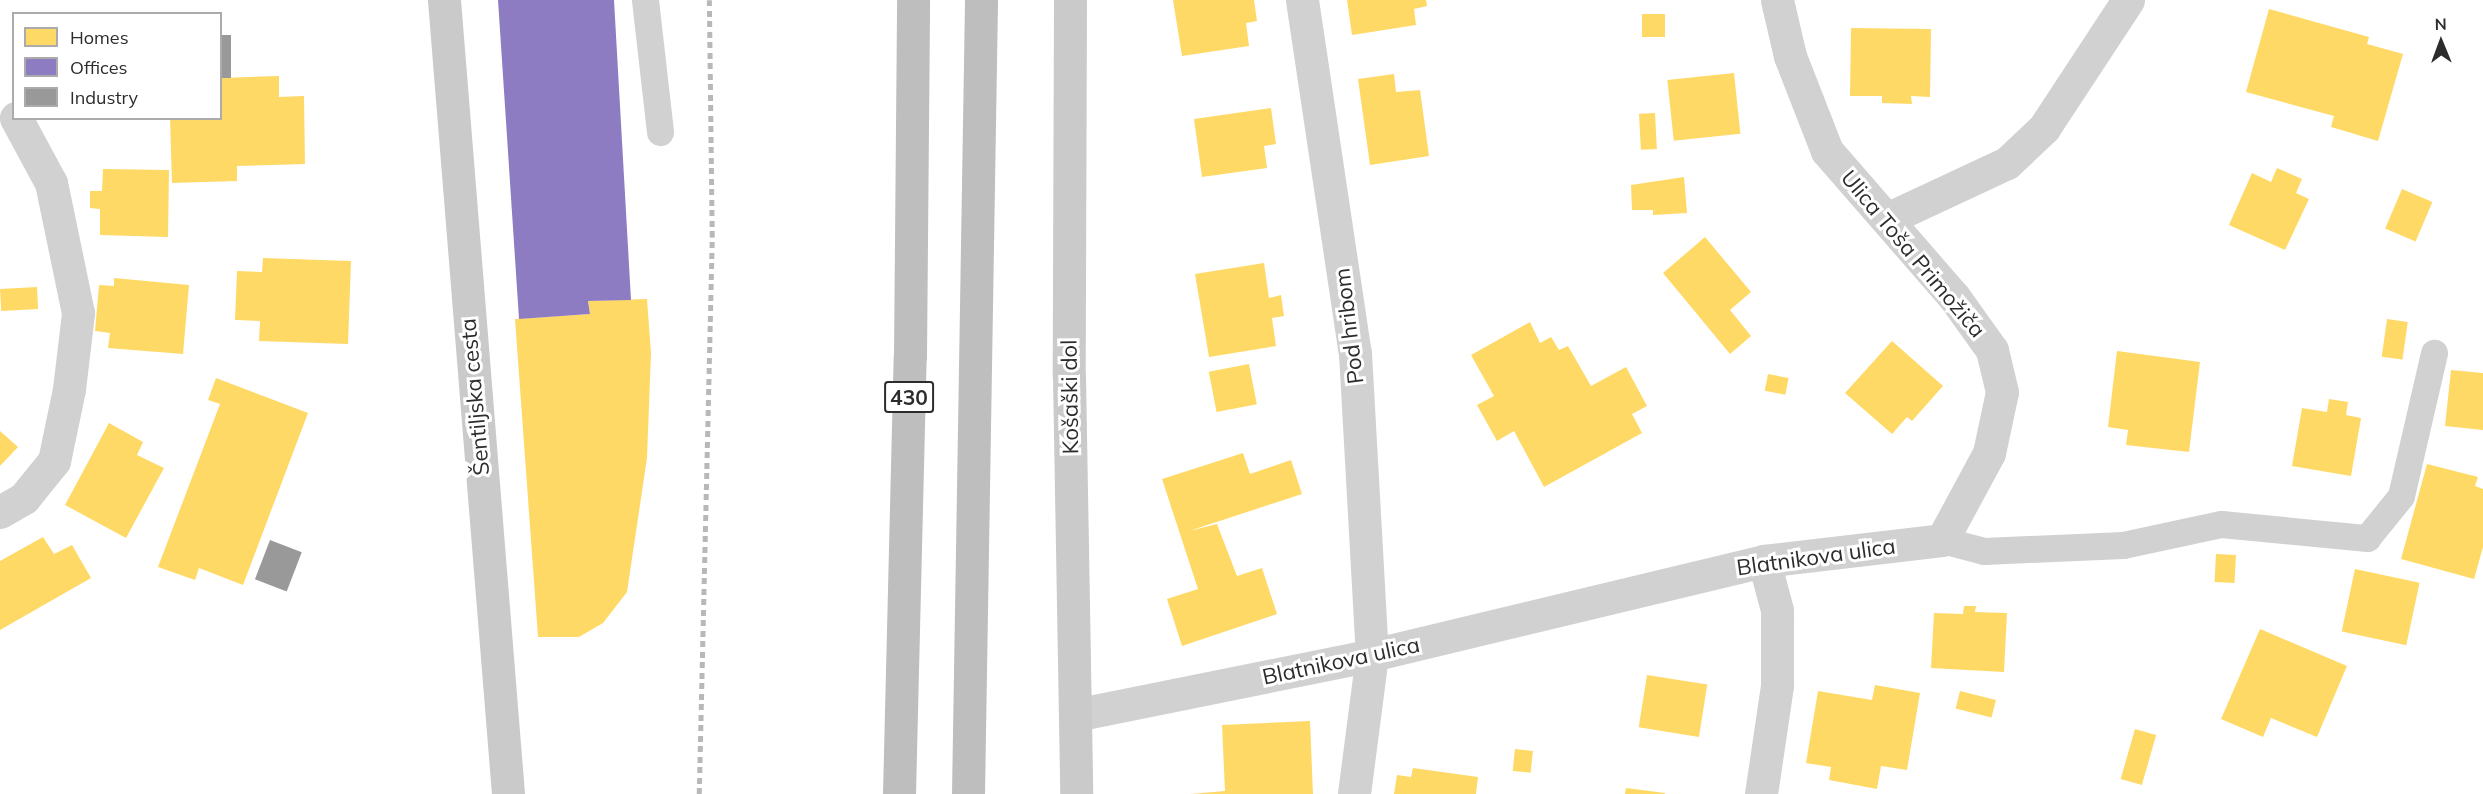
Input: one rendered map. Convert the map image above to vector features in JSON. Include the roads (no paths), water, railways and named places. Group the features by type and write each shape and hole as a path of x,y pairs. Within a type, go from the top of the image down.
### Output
{"highway":[{"name":"430","path":"899,794 910,356 913,0"},
{"path":"968,794 981,0"}],"street":[{"name":"Šentiljska cesta","path":"444,0 508,794"},
{"name":"Košaški dol","path":"1070,0 1070,376 1076,794"},
{"name":"Pod hribom","path":"1302,0 1355,353 1372,655 1354,794"},
{"name":"Ulica Toša Primožiča","path":"1777,0 1790,56 1827,151 1889,218 1954,297 1992,350 2002,392 1989,453 1942,540"},
{"path":"1889,218 2007,163 2044,128 2128,0"},
{"path":"0,97 12,113"},
{"path":"0,512 24,498 54,461 69,389 78,314 51,183 17,120"},
{"name":"Blatnikova ulica","path":"1075,715 1372,655 1764,561 1942,540"},
{"path":"1761,794 1777,685 1777,610 1764,561"}],"lane":[{"path":"645,0 660,132"},
{"name":"Blatnikova ulica","path":"1942,540 1984,551 2123,545 2221,524 2367,538 2401,496 2434,353"}],"railway":[{"path":"699,794 712,237 709,0"}]}
